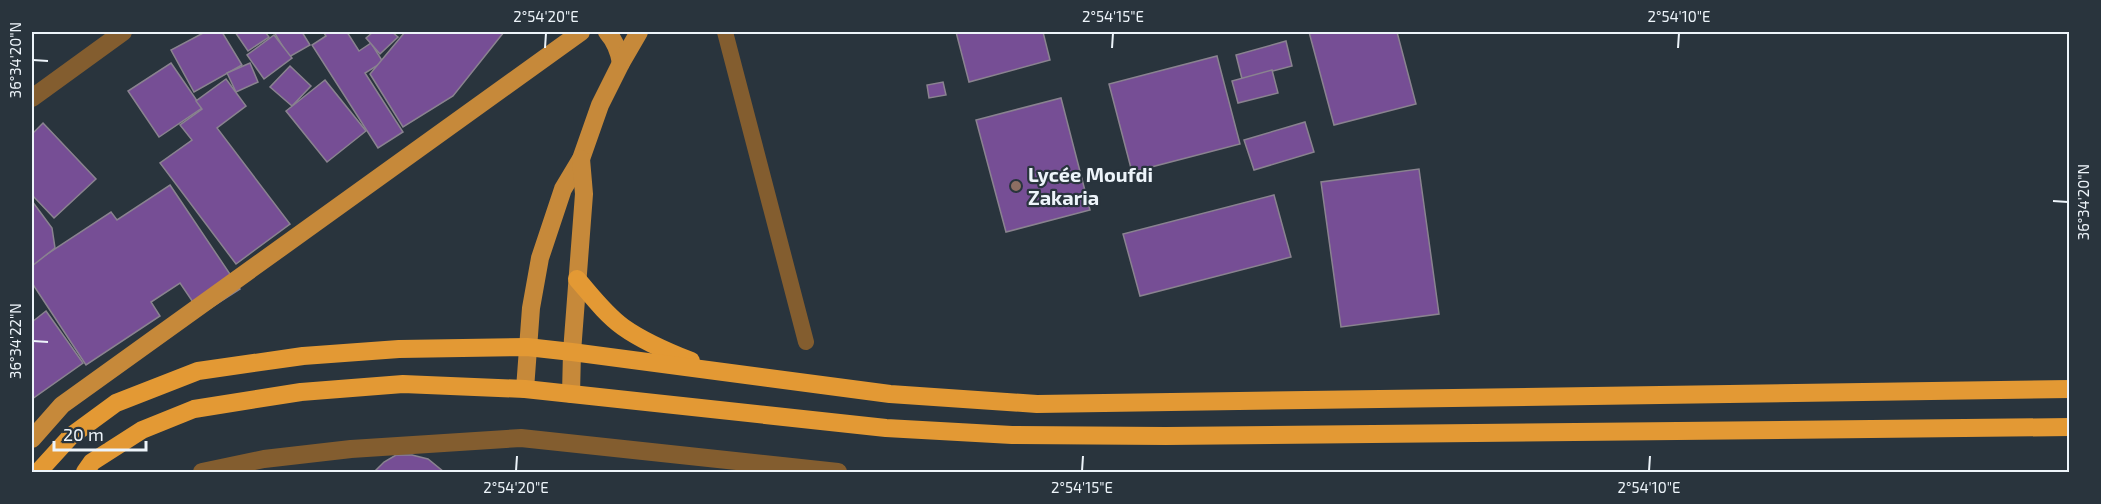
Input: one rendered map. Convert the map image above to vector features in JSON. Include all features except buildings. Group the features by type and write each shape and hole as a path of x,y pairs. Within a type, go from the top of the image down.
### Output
{"highway":[{"path":"577,279 597,303 622,327 661,349 715,371"},
{"path":"38,470 71,436 116,403 198,371 303,356 388,349 527,347 890,394 1037,404 2070,389"},
{"path":"84,472 92,462 142,430 194,408 301,392 403,384 525,389 886,428 1012,435 1190,436 2070,428"}],"main road":[{"path":"32,439 62,405 581,32"},
{"path":"607,32 614,39 621,63"},
{"path":"525,389 531,308 540,258 563,189 581,159 600,105 639,32"},
{"path":"572,394 572,352 584,194 581,159"}],"street":[{"path":"32,98 123,32"},
{"path":"202,472 264,459 351,449 521,438 838,472"}],"lane":[{"path":"725,32 806,342"}],"place":[{"name":"Lycée Moufdi Zakaria","path":"1016,186"}]}
